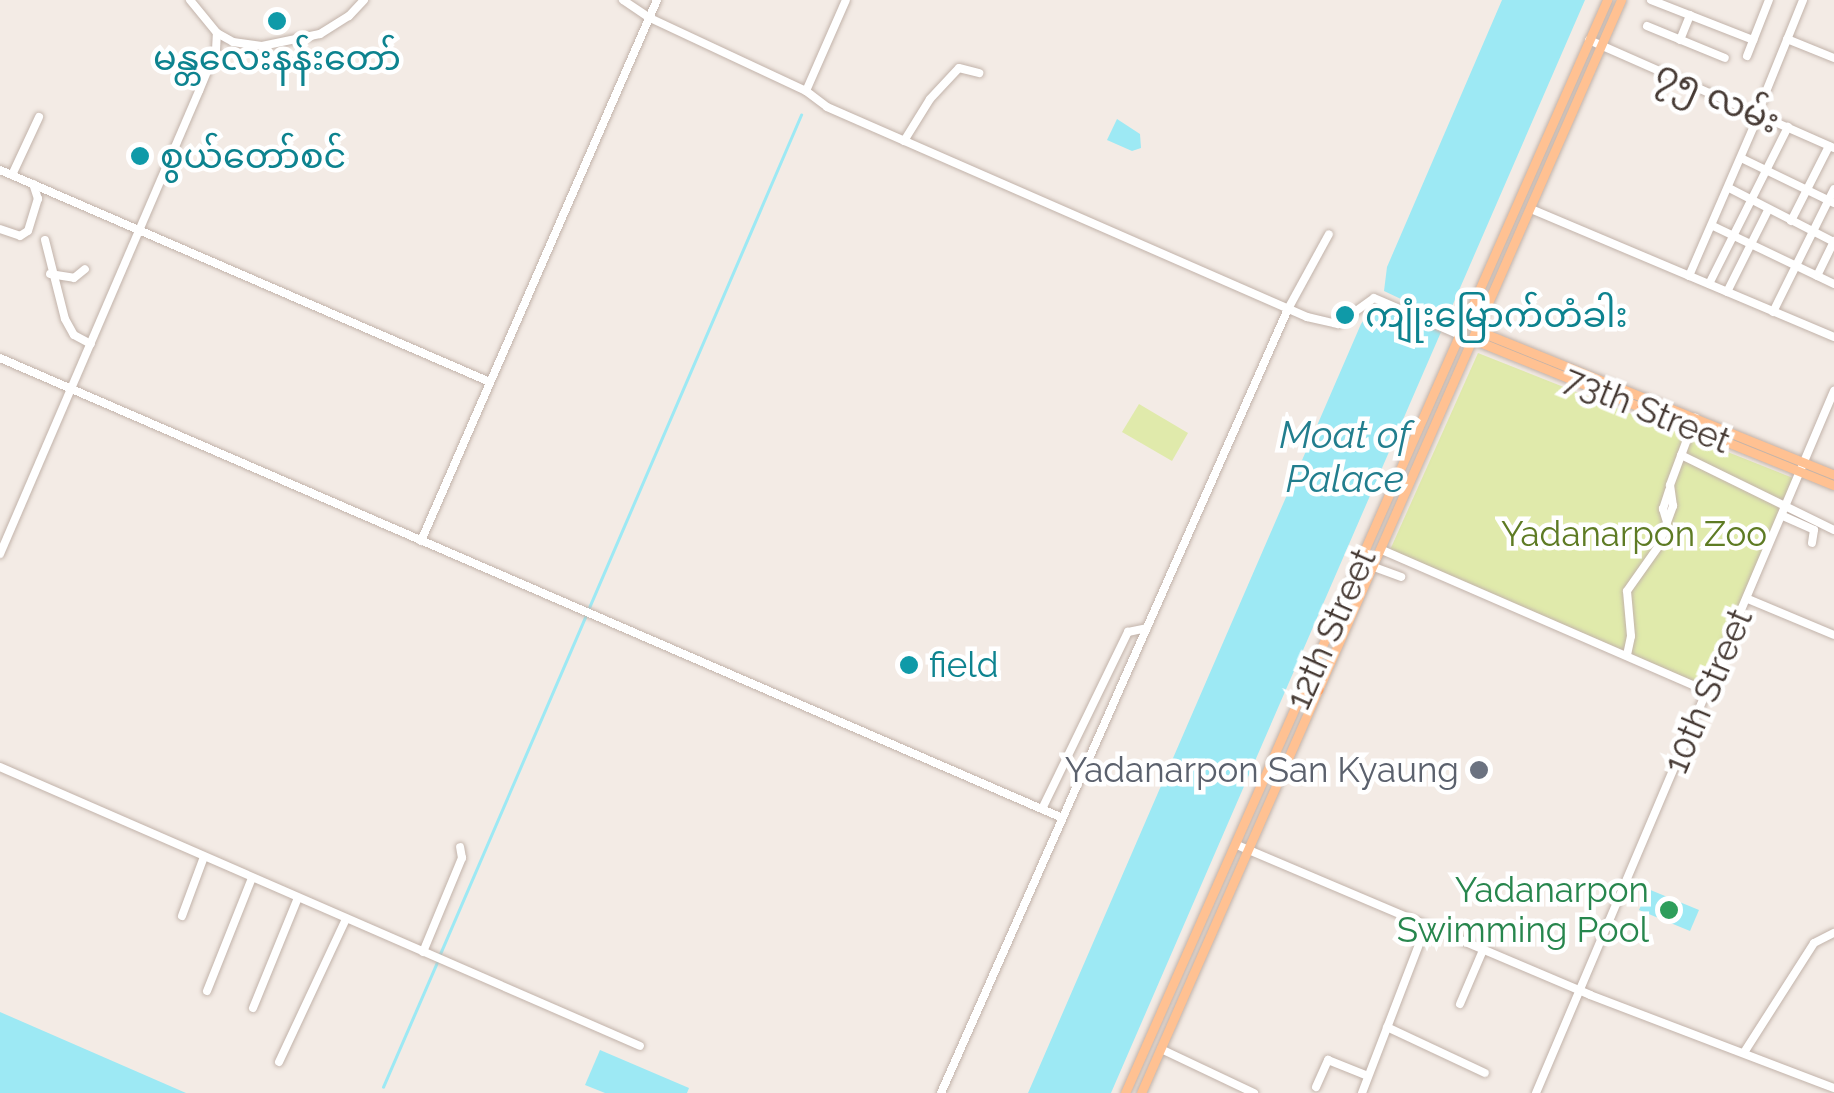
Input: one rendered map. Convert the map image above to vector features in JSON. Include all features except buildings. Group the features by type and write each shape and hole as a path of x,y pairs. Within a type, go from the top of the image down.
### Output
{"highway":[{"path":"1307,684 1319,690"}],"main road":[{"name":"12th Street","path":"1142,1093 1307,684 1606,0"},
{"name":"12th Street","path":"1125,1093 1319,690 1621,0"},
{"name":"73th Street","path":"1460,330 1804,468 1834,485"},
{"name":"73th Street","path":"1804,468 1834,475"}],"street":[{"path":"190,0 217,34 234,42 262,46 320,34 349,16 364,0"},
{"path":"623,0 650,18 806,91 827,107 1288,309 1336,325 1362,302 1376,298 1460,330"},
{"path":"421,540 657,0"},
{"path":"806,91 846,0"},
{"path":"1652,0 1753,40"},
{"path":"1747,56 1769,0"},
{"path":"1689,276 1714,226 1804,0"},
{"path":"1680,40 1690,16"},
{"path":"1646,26 1725,58"},
{"path":"0,554 216,50 217,34"},
{"path":"1787,39 1834,58"},
{"name":"၇၅ လမ်း","path":"1589,40 1832,147"},
{"path":"216,50 234,42"},
{"path":"904,141 930,99 960,68 979,73"},
{"path":"12,175 39,117"},
{"path":"1709,284 1788,127"},
{"path":"1791,221 1832,147"},
{"path":"1741,158 1831,202"},
{"path":"0,170 490,382"},
{"path":"0,229 20,236 28,231 38,199 33,184"},
{"path":"1729,188 1834,242 1817,276"},
{"path":"1773,312 1812,230 1831,202 1834,189"},
{"path":"1531,209 1834,337"},
{"path":"1727,292 1768,210"},
{"path":"1714,226 1834,284"},
{"path":"941,1093 1288,309 1329,234"},
{"path":"45,240 50,274 74,335 91,344"},
{"path":"50,274 74,278 86,269"},
{"path":"0,358 1060,817"},
{"name":"10th Street","path":"1536,1093 1834,391"},
{"path":"1628,655 1627,591 1658,546 1666,526 1673,506 1669,490 1693,424"},
{"path":"1821,427 1834,426"},
{"path":"1681,454 1814,530 1812,543"},
{"path":"1784,512 1834,530"},
{"path":"1382,550 1708,691"},
{"path":"1374,567 1401,577"},
{"path":"1748,599 1834,635"},
{"path":"1042,808 1128,632 1147,628"},
{"path":"1098,694 1114,700"},
{"path":"0,768 640,1046"},
{"path":"422,952 462,858 460,847"},
{"path":"1242,847 1581,991 1833,1084"},
{"path":"182,916 204,857"},
{"path":"207,991 252,878"},
{"path":"253,1008 298,898"},
{"path":"279,1062 346,919"},
{"path":"1362,1093 1426,926"},
{"path":"1745,1051 1814,943 1834,933"},
{"path":"1460,1004 1483,950"},
{"path":"1387,1027 1485,1073"},
{"path":"1161,1049 1254,1093"},
{"path":"1316,1087 1326,1061 1368,1076"}],"green space":[{"name":"Yadanarpon Zoo","path":"1478,353 1793,478 1707,687 1390,550"},
{"path":"1139,404 1188,433 1172,461 1122,432"}],"water":[{"name":"Moat of Palace","path":"1502,0 1585,0 1447,318 1423,309 1418,323 1441,332 1111,1093 1028,1093 1361,324 1375,305 1397,313 1403,300 1384,291 1387,267"},
{"path":"1117,119 1140,134 1141,148 1132,151 1107,140"},
{"name":"Yadanarpon Swimming Pool","path":"1648,889 1699,910 1690,931 1639,910"},
{"path":"0,1012 186,1093 0,1093"},
{"path":"600,1050 689,1088 687,1093 605,1093 585,1085"}],"waterway":[{"path":"588,610 801,115"},
{"path":"440,954 585,617"},
{"path":"383,1087 437,962"}],"place":[{"name":"မန္တလေးနန်းတော်","path":"277,21"},
{"name":"စွယ်တော်စင်","path":"140,156"},
{"name":"ကျုံးမြောက်တံခါး","path":"1345,315"},
{"name":"field","path":"909,665"},
{"name":"Yadanarpon San Kyaung","path":"1479,770"},
{"name":"Yadanarpon Swimming Pool","path":"1669,910"}]}
